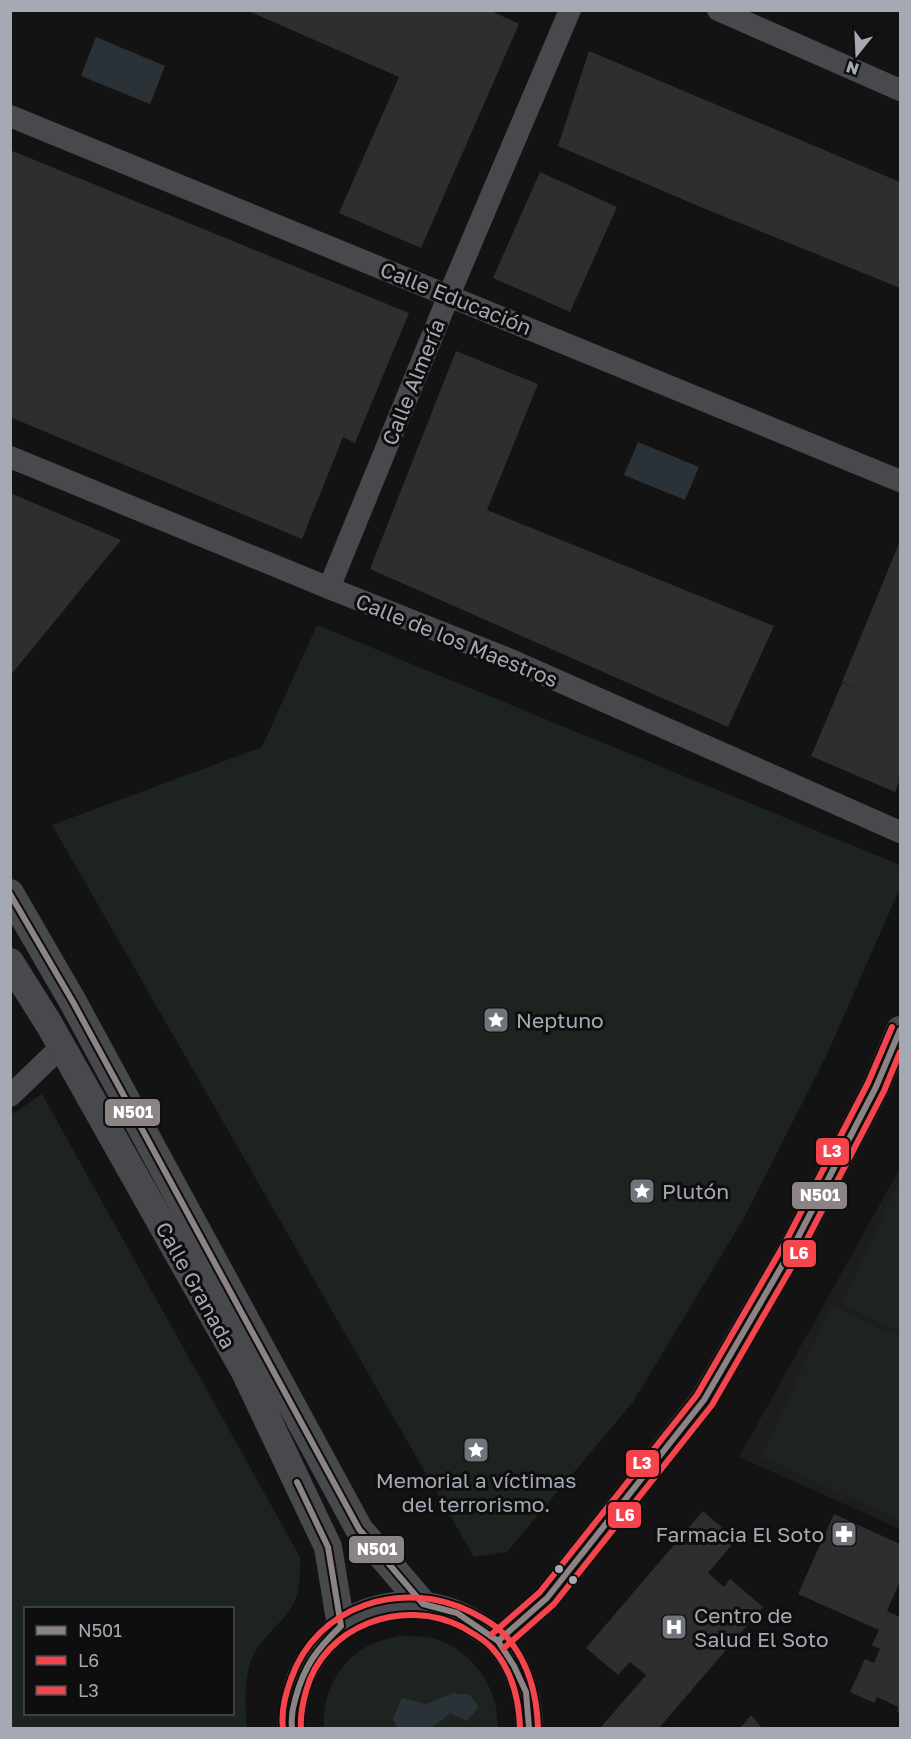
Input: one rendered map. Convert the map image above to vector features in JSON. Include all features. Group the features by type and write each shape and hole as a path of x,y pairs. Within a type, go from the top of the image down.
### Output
{"street":[{"name":"Calle Almería","path":"329,588 449,295 570,10"},
{"path":"718,10 900,90"},
{"name":"Calle Educación","path":"10,116 900,481"},
{"name":"Calle de los Maestros","path":"10,457 511,660 900,832"},
{"name":"Calle Granada","path":"10,892 73,1002 359,1529 423,1604"},
{"name":"Calle Granada","path":"10,962 62,1046 245,1372 328,1547 341,1626"},
{"path":"498,1641 547,1598 704,1400 794,1245 876,1087 900,1030"},
{"path":"10,1096 62,1046"},
{"path":"292,1728 291,1719 299,1678 315,1651 341,1626 380,1608 423,1604 457,1613 498,1641 514,1666 526,1692 529,1728"}],"shaded area":[{"path":"96,37 165,66 150,104 81,76"},
{"path":"638,442 699,467 685,500 624,475"},
{"path":"317,625 900,865 900,888 828,1052 744,1218 633,1402 507,1552 474,1557 52,825 262,747"},
{"path":"42,1094 300,1557 300,1571 299,1585 293,1605 262,1642 250,1663 246,1696 247,1728 11,1728 11,1115"},
{"path":"900,1168 900,1529 739,1457"},
{"path":"900,1179 900,1332 842,1304"},
{"path":"831,1305 900,1337 900,1521 762,1457"},
{"path":"399,1636 427,1637 442,1641 468,1658 479,1670 494,1698 497,1728 324,1728 329,1691 342,1668 361,1650"},
{"path":"453,1693 470,1695 479,1707 467,1721 450,1713 432,1728 397,1728 393,1718 402,1698 427,1704"}],"building":[{"path":"246,10 489,10 519,24 421,248 339,213 399,77"},
{"path":"589,51 900,182 900,288 558,146"},
{"path":"10,150 409,313 355,443 343,437 302,539 10,417"},
{"path":"540,172 617,207 570,312 493,278"},
{"path":"456,351 538,384 487,510 774,626 728,727 370,569"},
{"path":"10,493 121,540 10,676"},
{"path":"900,541 900,779 895,792 811,756 842,683 857,689 842,682"},
{"name":"Centro de Salud El Soto","path":"703,1511 736,1540 708,1573 724,1587 730,1579 763,1607 659,1728 604,1728 602,1726 646,1675 630,1662 618,1675 586,1648"},
{"path":"834,1514 900,1544 900,1581 887,1611 900,1617 900,1713 897,1711 898,1707 877,1697 874,1703 850,1692 865,1659 874,1663 880,1649 872,1645 879,1630 798,1594"},
{"path":"751,1715 762,1728 740,1728"}],"transit line":[{"name":"N501","path":"10,894 73,1002 359,1529 423,1604 457,1613 498,1641 514,1666 526,1692 529,1728"},
{"name":"L3","path":"492,1634 540,1592 697,1395 786,1241 868,1083 892,1027"},
{"name":"N501","path":"498,1641 547,1598 704,1400 794,1245 876,1087 900,1030"},
{"name":"L6","path":"504,1648 554,1604 712,1405 802,1249 884,1091 900,1052"},
{"name":"N501","path":"292,1728 294,1704 307,1668 318,1651 341,1626 328,1547 297,1482"},
{"name":"L3","path":"283,1728 284,1704 291,1679 303,1653 320,1633 341,1616 365,1605 391,1599 418,1598 445,1602 471,1612 485,1619 505,1635 520,1656 530,1678 536,1703 538,1728"},
{"name":"L6","path":"301,1727 301,1713 306,1691 315,1668 330,1649 348,1634 369,1623 391,1617 415,1615 439,1618 462,1627 492,1648 505,1666 513,1685 520,1728"}],"place":[{"name":"Neptuno","path":"496,1020"},
{"name":"Plutón","path":"642,1191"},
{"name":"Memorial a víctimas del terrorismo.","path":"476,1450"},
{"name":"Farmacia El Soto","path":"844,1534"},
{"name":"Centro de Salud El Soto","path":"674,1627"}]}
